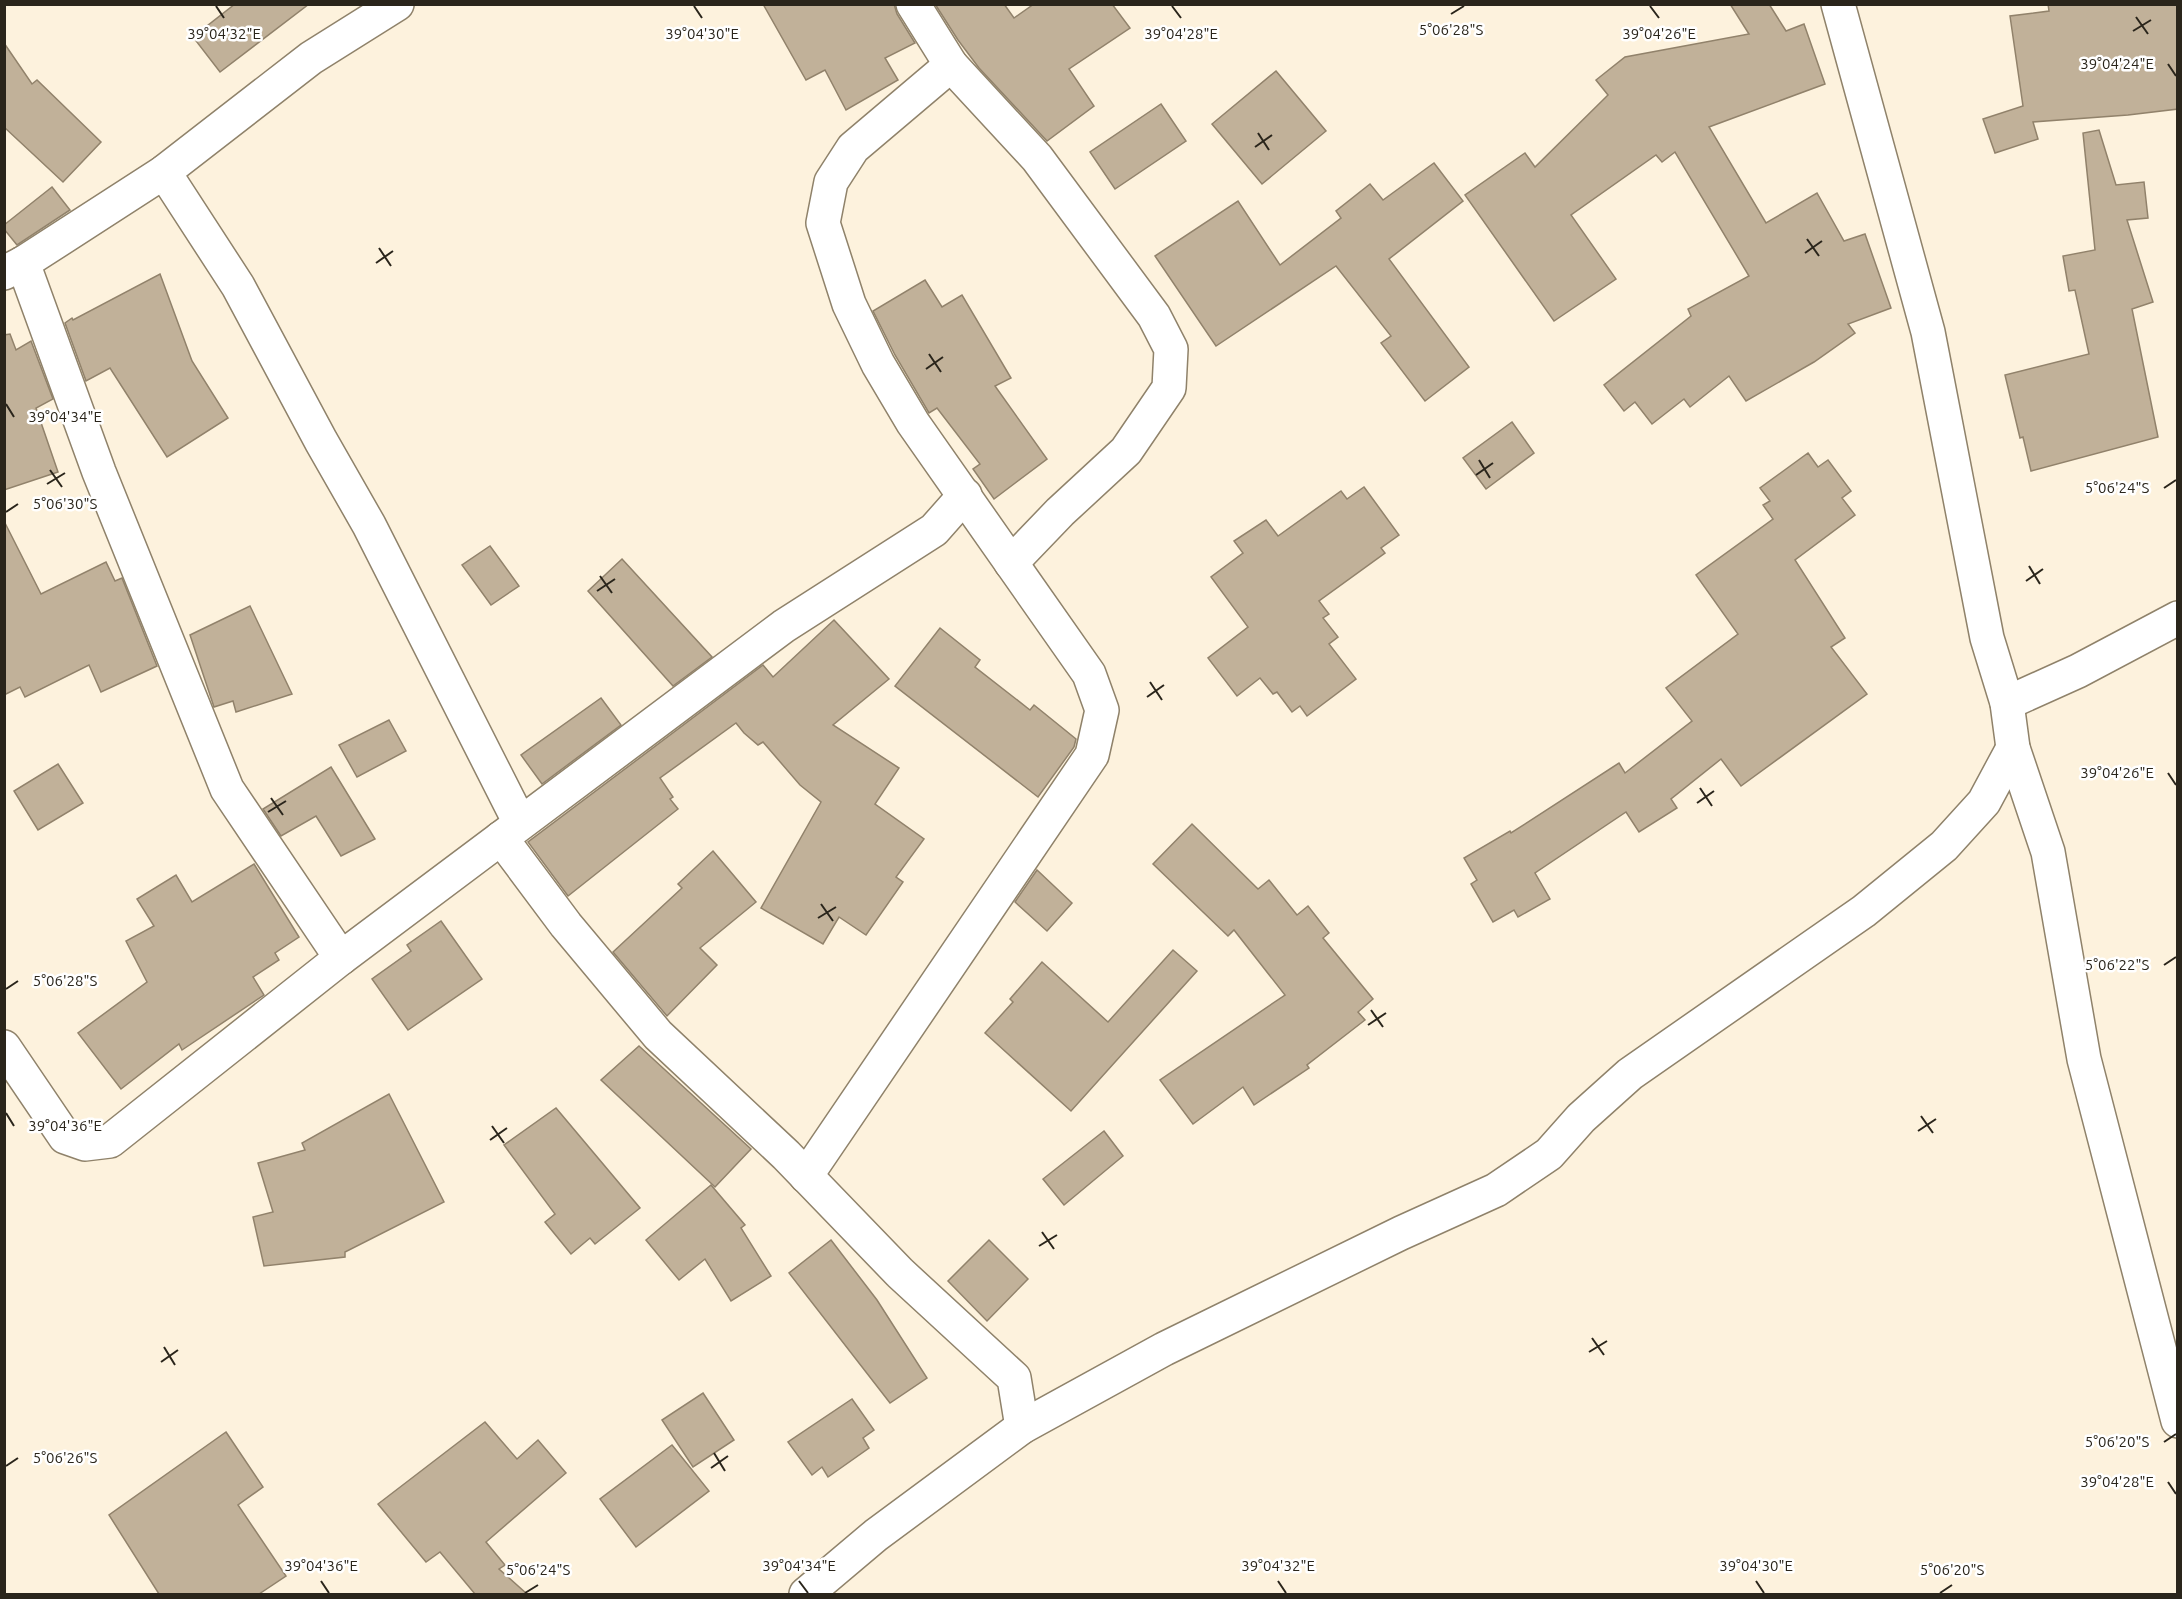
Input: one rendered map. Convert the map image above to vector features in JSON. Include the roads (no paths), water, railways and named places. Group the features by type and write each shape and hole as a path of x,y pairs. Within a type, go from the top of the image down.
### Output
{"street":[{"path":"340,958 227,789 99,471 14,268 164,172 311,58 397,4"},
{"path":"912,4 951,65 1037,158 1154,316 1171,349 1169,388 1126,451 1060,512 1011,563"},
{"path":"1838,4 1928,332 1987,638 2007,703 2013,748 2048,852 2084,1059 2178,1421"},
{"path":"806,1176 1092,755 1102,710 1089,674 914,423 878,364 849,304 823,223 831,182 853,148 951,65"},
{"path":"164,172 238,286 369,525 510,830 566,925 658,1035 806,1176 900,1273 1014,1377 1022,1427"},
{"path":"4,1047 65,1137 85,1144 110,1142 340,958 784,626 934,530 965,495"},
{"path":"2007,703 2078,671 2178,618"},
{"path":"806,1594 876,1535 1022,1427 1164,1349 1401,1233 1496,1190 1550,1154 1581,1118 1630,1074 1864,911 1944,846 1983,802 2013,748"}]}
